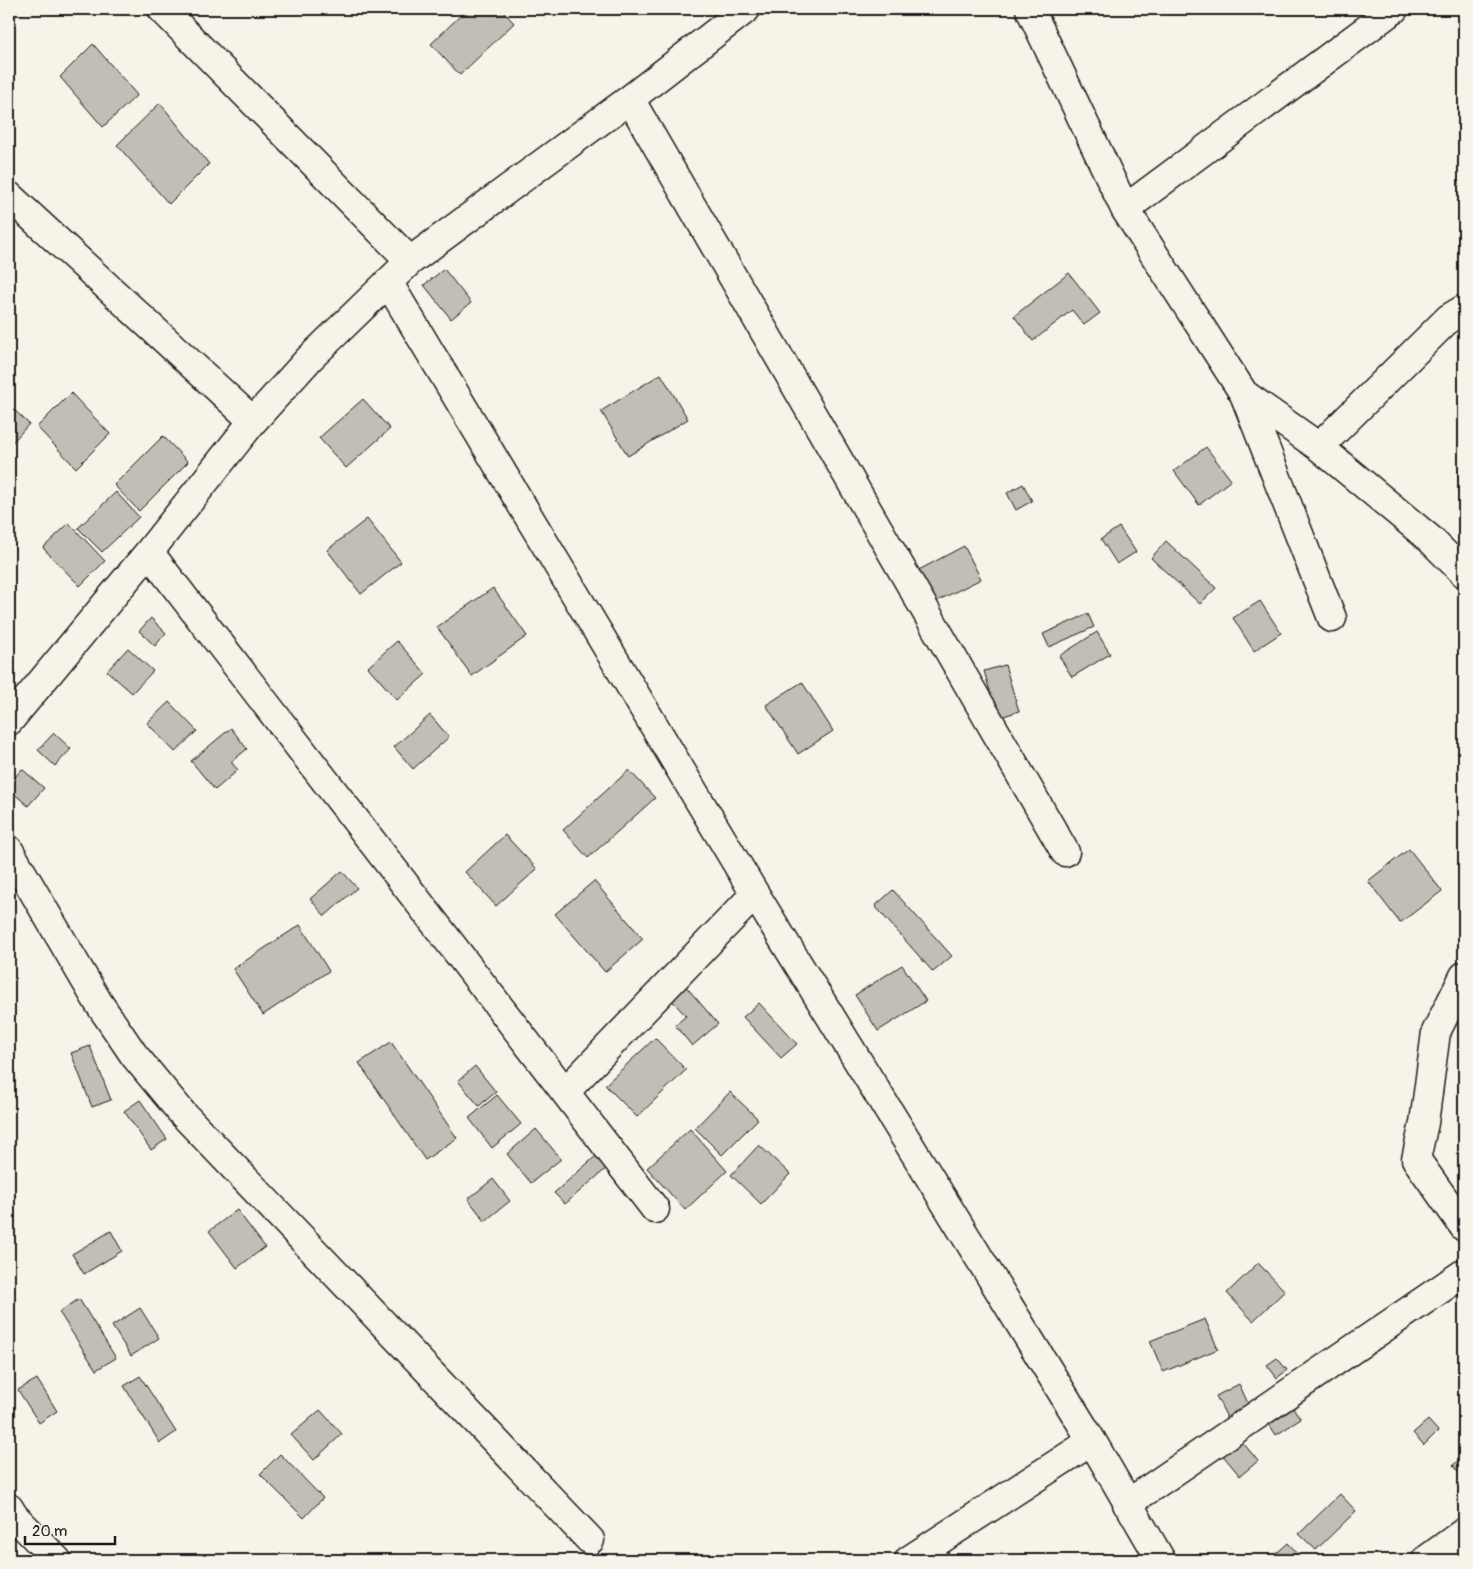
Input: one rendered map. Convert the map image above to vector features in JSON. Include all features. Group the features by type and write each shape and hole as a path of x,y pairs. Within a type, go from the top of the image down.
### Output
{"street":[{"path":"162,9 410,261"},
{"path":"9,721 150,552 253,421 309,359 388,282 410,261 630,99 746,9"},
{"path":"1030,9 1125,209 1244,394 1332,618"},
{"path":"1125,209 1394,9"},
{"path":"630,99 1065,852"},
{"path":"9,196 253,421"},
{"path":"388,282 755,894 1092,1441 1161,1560"},
{"path":"1319,447 1449,318 1464,309"},
{"path":"1244,394 1319,447 1430,539 1464,573"},
{"path":"150,552 655,1209"},
{"path":"9,850 98,1002 134,1054 182,1113 590,1540"},
{"path":"565,1092 755,894"},
{"path":"1464,976 1436,1032 1424,1123 1416,1159 1464,1227"},
{"path":"1127,1504 1464,1273"},
{"path":"909,1560 1092,1441"},
{"path":"9,1508 57,1560"},
{"path":"1426,1560 1464,1532"}],"building":[{"path":"467,9 501,9 514,23 460,75 431,44"},
{"path":"93,44 137,95 103,127 60,77"},
{"path":"160,103 209,164 169,204 117,145"},
{"path":"444,269 471,303 451,319 424,285"},
{"path":"1069,273 1100,313 1084,325 1072,310 1033,341 1014,316"},
{"path":"661,374 688,419 628,456 601,411"},
{"path":"71,393 110,434 76,468 37,427"},
{"path":"363,399 390,429 346,468 319,438"},
{"path":"9,405 29,424 9,446"},
{"path":"163,436 188,462 139,511 114,485"},
{"path":"1206,447 1231,480 1199,505 1174,471"},
{"path":"1023,484 1032,501 1016,510 1007,493"},
{"path":"116,492 139,517 102,552 78,528"},
{"path":"367,519 401,562 361,594 327,550"},
{"path":"69,523 105,561 80,586 43,548"},
{"path":"1119,527 1136,552 1117,564 1101,539"},
{"path":"1166,541 1216,588 1200,604 1151,558"},
{"path":"964,546 981,579 929,605 913,573"},
{"path":"493,588 527,636 472,676 437,627"},
{"path":"1260,601 1281,633 1254,651 1233,618"},
{"path":"1088,614 1094,627 1049,647 1043,634"},
{"path":"151,618 166,633 155,646 139,631"},
{"path":"1097,632 1110,654 1072,677 1059,656"},
{"path":"397,641 426,674 397,700 368,667"},
{"path":"128,648 153,671 132,693 107,671"},
{"path":"1005,665 1019,711 998,718 984,671"},
{"path":"802,682 833,731 798,754 766,705"},
{"path":"169,702 197,731 175,752 147,723"},
{"path":"430,715 449,737 413,769 394,747"},
{"path":"231,728 247,749 231,762 238,770 215,790 191,761"},
{"path":"54,733 71,749 55,766 38,750"},
{"path":"22,769 44,788 28,806 9,789 9,784"},
{"path":"629,770 655,798 588,858 563,830"},
{"path":"505,835 537,869 496,906 465,872"},
{"path":"1409,849 1442,891 1400,923 1368,881"},
{"path":"342,871 357,888 325,916 310,899"},
{"path":"594,881 643,939 605,972 555,914"},
{"path":"893,890 952,956 933,972 875,906"},
{"path":"300,925 329,971 263,1015 233,969"},
{"path":"902,965 926,1001 878,1031 855,995"},
{"path":"683,983 718,1024 692,1046 675,1025 686,1016 668,996"},
{"path":"759,1003 797,1044 781,1058 743,1017"},
{"path":"655,1038 686,1070 637,1117 605,1085"},
{"path":"391,1042 457,1138 425,1160 359,1063"},
{"path":"90,1046 111,1100 92,1107 71,1053"},
{"path":"475,1066 496,1092 479,1106 458,1081"},
{"path":"730,1092 758,1119 722,1155 695,1128"},
{"path":"497,1095 521,1124 492,1148 469,1118"},
{"path":"140,1100 167,1139 151,1150 124,1111"},
{"path":"536,1129 561,1159 531,1183 507,1154"},
{"path":"690,1129 727,1171 685,1210 647,1168"},
{"path":"759,1145 790,1174 761,1204 731,1175"},
{"path":"597,1155 608,1167 565,1204 554,1193"},
{"path":"493,1179 510,1201 485,1221 468,1199"},
{"path":"237,1210 265,1247 237,1268 209,1231"},
{"path":"111,1231 122,1251 84,1274 72,1254"},
{"path":"1258,1263 1285,1291 1253,1321 1227,1293"},
{"path":"79,1299 116,1358 96,1370 59,1312"},
{"path":"140,1308 159,1338 131,1356 112,1326"},
{"path":"1205,1319 1218,1349 1163,1372 1150,1341"},
{"path":"1277,1358 1287,1370 1277,1378 1267,1365"},
{"path":"140,1376 176,1432 160,1443 124,1386"},
{"path":"37,1379 57,1411 39,1423 18,1390"},
{"path":"1239,1384 1253,1414 1231,1425 1216,1396"},
{"path":"1293,1408 1301,1419 1276,1435 1269,1424"},
{"path":"320,1410 342,1434 314,1460 291,1435"},
{"path":"1428,1420 1438,1431 1424,1445 1413,1433"},
{"path":"1239,1438 1258,1461 1240,1476 1221,1453"},
{"path":"280,1454 323,1498 304,1518 260,1474"},
{"path":"1464,1456 1464,1478 1453,1465"},
{"path":"1340,1494 1356,1511 1316,1550 1299,1534"},
{"path":"1288,1543 1304,1560 1269,1560"}]}
